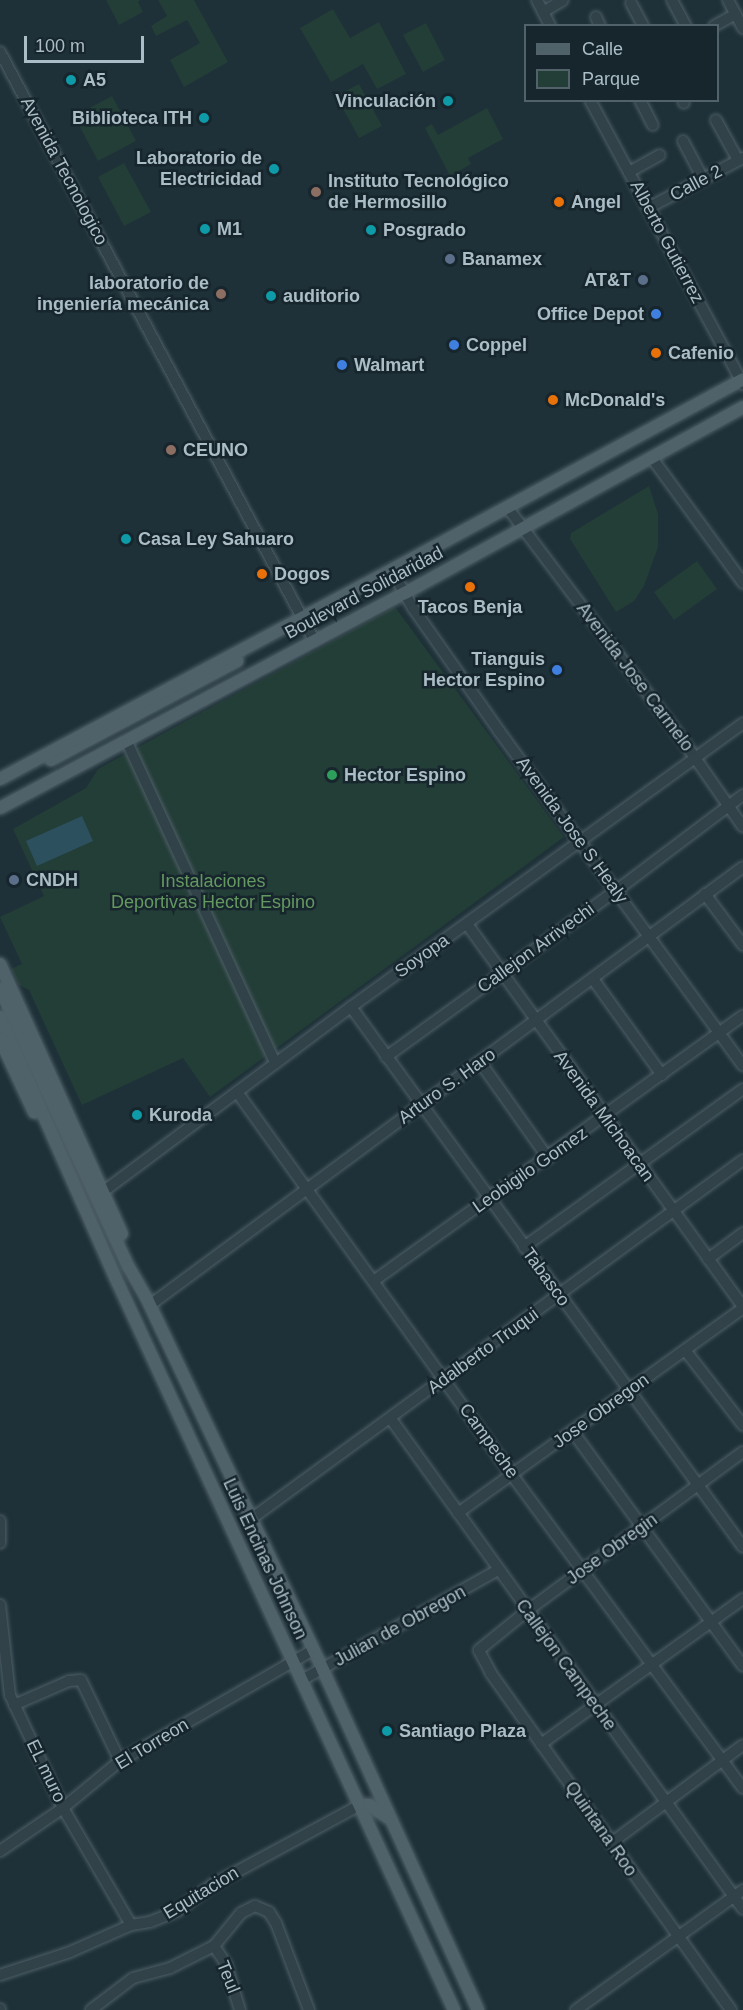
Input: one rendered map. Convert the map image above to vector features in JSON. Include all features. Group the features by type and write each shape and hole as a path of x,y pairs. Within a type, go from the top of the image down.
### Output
{"main road":[{"name":"Boulevard Solidaridad","path":"0,778 392,571 742,381"},
{"name":"Boulevard Solidaridad","path":"0,808 405,593 743,407"},
{"path":"0,787 248,655 260,648 272,633"},
{"path":"0,964 100,1195"},
{"path":"0,989 100,1195"},
{"name":"Luis Encinas Johnson","path":"0,1017 454,2010"},
{"path":"0,1040 58,1160 81,1198"},
{"name":"Luis Encinas Johnson","path":"100,1195 148,1302 323,1670 478,2010"},
{"path":"360,1805 369,1805 392,1821"}],"street":[{"path":"537,0 549,24"},
{"path":"543,12 563,0"},
{"path":"672,0 685,24"},
{"path":"728,0 743,28"},
{"path":"631,3 642,24"},
{"path":"718,24 736,14"},
{"name":"Avenida Tecnologico","path":"0,52 314,640"},
{"name":"Alberto Gutierrez","path":"591,102 742,381"},
{"path":"641,102 653,125"},
{"path":"716,120 741,159"},
{"path":"683,141 704,179"},
{"path":"629,172 660,155"},
{"name":"Calle 2","path":"648,208 741,159"},
{"path":"652,458 743,583"},
{"name":"Avenida Jose Carmelo","path":"507,507 696,759 743,827"},
{"name":"Avenida Jose S Healy","path":"392,571 493,722 743,1066"},
{"name":"Soyopa","path":"100,1195 351,1007 743,723"},
{"path":"126,740 275,1063"},
{"name":"Callejon Arrivechi","path":"386,1057 617,890 743,795"},
{"name":"Arturo S. Haro","path":"148,1302 536,1022 743,867"},
{"path":"705,894 743,945"},
{"name":"Avenida Michoacan","path":"467,924 500,974 743,1307"},
{"path":"593,979 662,1075"},
{"name":"Tabasco","path":"351,1007 743,1547"},
{"name":"Leobigilo Gomez","path":"375,1280 743,1016"},
{"path":"480,1062 548,1158"},
{"path":"524,1247 743,1089"},
{"name":"Campeche","path":"237,1092 375,1280 512,1474 743,1788"},
{"name":"Adalberto Truqui","path":"251,1519 560,1296 743,1160"},
{"path":"708,1258 743,1233"},
{"name":"Jose Obregon","path":"458,1513 743,1307"},
{"path":"685,1350 743,1425"},
{"name":"Callejon Campeche","path":"391,1419 666,1802 738,1893 743,1909"},
{"path":"573,1432 743,1666"},
{"name":"Jose Obregin","path":"482,1646 743,1452"},
{"path":"0,1521 0,1543"},
{"path":"733,1534 743,1527"},
{"name":"Julian de Obregon","path":"302,1680 498,1570"},
{"path":"541,1744 743,1599"},
{"name":"EL muro","path":"0,1605 6,1676 14,1705 63,1808 131,1925"},
{"name":"Quintana Roo","path":"482,1646 480,1656 731,2010"},
{"name":"El Torreon","path":"0,1851 63,1808 120,1761 313,1650"},
{"path":"14,1705 75,1679 84,1683 120,1761"},
{"path":"611,1843 743,1745"},
{"name":"Equitacion","path":"0,1975 70,1952 131,1925 150,1922 177,1911 212,1885 360,1805"},
{"path":"576,2010 738,1893"},
{"path":"91,2010 133,1977 170,1968 214,1946 241,1913 255,1906 269,1911 276,1923 309,2010"},
{"name":"Teul","path":"214,1946 226,1964 240,2010"}],"green space":[{"path":"106,0 140,0 138,2 143,12 119,25"},
{"path":"158,0 194,0 228,62 184,87 170,60 200,43 187,20 156,36 151,26 167,16"},
{"path":"333,9 350,38 379,22 406,74 377,89 363,64 331,82 300,28"},
{"path":"426,23 445,60 423,72 403,35"},
{"path":"359,84 382,126 359,138 336,96"},
{"path":"112,96 136,141 98,161 74,116"},
{"path":"487,108 503,139 468,158 471,164 450,176 425,128 432,124 438,135"},
{"path":"124,163 151,212 124,226 98,177"},
{"path":"649,486 658,514 658,547 644,586 634,601 616,612 570,539 571,533"},
{"path":"697,561 717,589 674,620 654,592"},
{"name":"Instalaciones Deportivas Hector Espino","path":"395,607 564,837 210,1097 183,1058 82,1105 29,990 19,985 11,969 22,964 0,917 44,896 13,829 86,788 98,769"}],"water":[{"path":"82,816 93,841 37,866 26,841"}],"place":[{"name":"A5","path":"71,80"},
{"name":"Vinculación","path":"448,101"},
{"name":"Biblioteca ITH","path":"204,118"},
{"name":"Laboratorio de Electricidad","path":"274,169"},
{"name":"Instituto Tecnológico de Hermosillo","path":"316,192"},
{"name":"Angel","path":"559,202"},
{"name":"M1","path":"205,229"},
{"name":"Posgrado","path":"371,230"},
{"name":"Banamex","path":"450,259"},
{"name":"AT&T","path":"643,280"},
{"name":"laboratorio de ingeniería mecánica","path":"221,294"},
{"name":"auditorio","path":"271,296"},
{"name":"Office Depot","path":"656,314"},
{"name":"Coppel","path":"454,345"},
{"name":"Cafenio","path":"656,353"},
{"name":"Walmart","path":"342,365"},
{"name":"McDonald's","path":"553,400"},
{"name":"CEUNO","path":"171,450"},
{"name":"Casa Ley Sahuaro","path":"126,539"},
{"name":"Dogos","path":"262,574"},
{"name":"Tacos Benja","path":"470,587"},
{"name":"Tianguis Hector Espino","path":"557,670"},
{"name":"Hector Espino","path":"332,775"},
{"name":"CNDH","path":"14,880"},
{"name":"Kuroda","path":"137,1115"},
{"name":"Santiago Plaza","path":"387,1731"}]}
